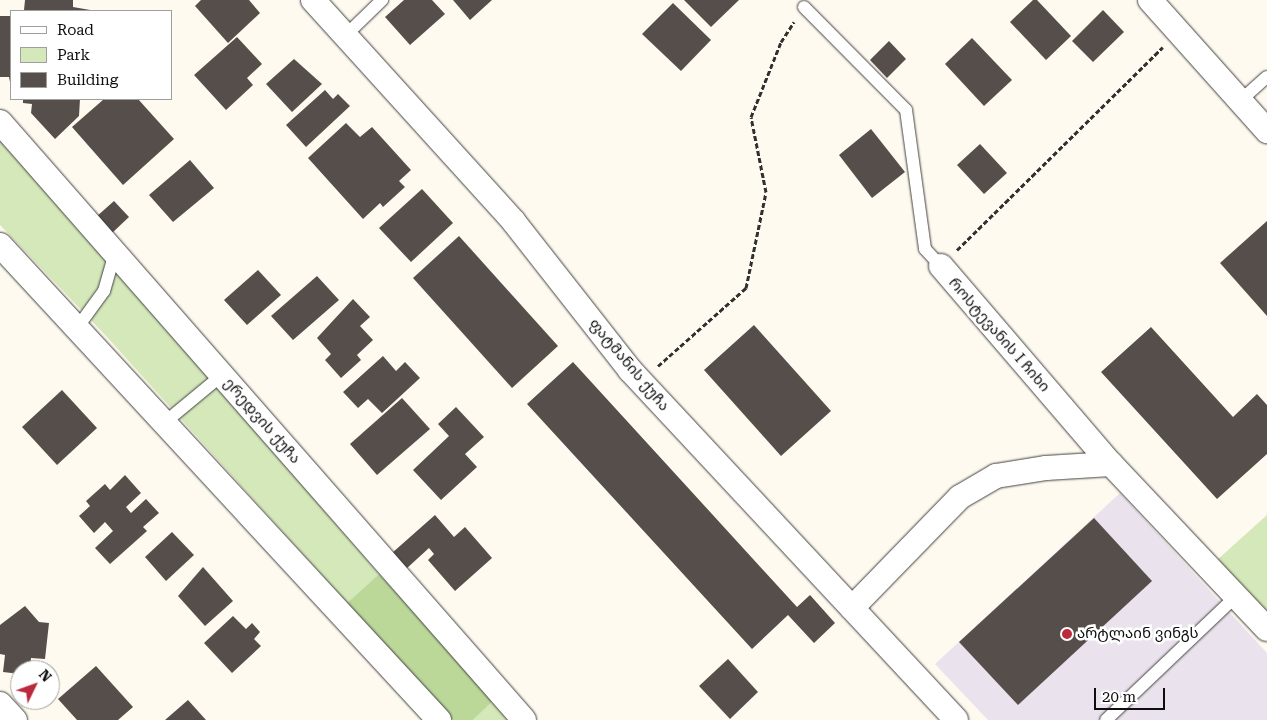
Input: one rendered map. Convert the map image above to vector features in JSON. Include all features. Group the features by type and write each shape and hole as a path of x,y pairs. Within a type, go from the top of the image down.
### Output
{"street":[{"name":"ფატმანის ქუჩა","path":"313,0 514,222 641,381 956,720"},
{"path":"1150,0 1267,131"},
{"name":"ერედვის ქუჩა","path":"0,122 524,720"},
{"path":"0,245 439,720"},
{"name":"როსტევანის I ჩიხი","path":"941,266 1111,464 1267,629"},
{"path":"852,608 960,497 996,476 1046,468 1111,464"},
{"path":"0,704 15,720"}],"lane":[{"path":"345,36 382,0"},
{"name":"როსტევანის I ჩიხი","path":"804,7 906,110 925,249 941,266"},
{"path":"1240,101 1267,77"},
{"path":"77,328 104,292 115,253"},
{"path":"164,423 222,375"},
{"path":"1106,720 1236,596"}],"path":[{"path":"641,381 746,288 766,192 752,117 781,42 804,7"},
{"path":"941,266 1179,32"}],"shaded area":[{"path":"1120,493 1267,653 1267,720 988,720 935,664"}],"green space":[{"path":"0,133 379,574 347,603 106,336 0,225"},
{"path":"1267,515 1267,614 1217,560"},
{"path":"379,574 494,700 473,720 453,720 347,603"},
{"path":"494,700 511,720 473,720"}],"building":[{"path":"25,0 73,0 73,7 90,10 24,10"},
{"path":"201,0 249,0 260,13 228,43 195,6"},
{"path":"404,0 432,0 445,14 410,45 385,17"},
{"path":"453,0 492,0 470,20"},
{"path":"684,0 739,0 711,27"},
{"path":"1033,0 1037,0 1071,36 1046,60 1010,22"},
{"path":"673,3 711,40 681,71 642,34"},
{"path":"1103,10 1124,32 1093,62 1072,41"},
{"path":"0,16 10,16 10,82 9,77 0,77"},
{"path":"237,37 262,64 247,78 253,85 226,110 194,75"},
{"path":"972,38 1012,80 984,106 945,64"},
{"path":"889,41 906,59 887,78 870,60"},
{"path":"294,59 322,84 292,112 266,84"},
{"path":"325,90 333,99 338,94 350,106 306,147 286,125"},
{"path":"23,100 80,100 79,116 55,139 31,113 32,104 23,103"},
{"path":"103,100 139,100 174,139 123,185 72,127"},
{"path":"346,123 360,137 372,127 411,170 399,181 405,187 383,207 380,203 363,219 308,158"},
{"path":"871,129 905,172 872,198 839,155"},
{"path":"980,144 1007,173 984,194 957,165"},
{"path":"190,160 214,188 173,222 149,195"},
{"path":"422,189 453,223 411,262 379,228"},
{"path":"114,201 129,217 111,234 96,217"},
{"path":"1267,221 1267,316 1220,263"},
{"path":"459,236 558,346 512,388 413,278"},
{"path":"258,270 281,295 247,325 224,300"},
{"path":"317,276 339,300 293,340 271,316"},
{"path":"353,299 370,317 360,326 373,340 357,355 361,360 341,378 325,360 331,354 317,338"},
{"path":"754,325 831,411 781,456 704,370"},
{"path":"1151,327 1233,417 1257,394 1267,405 1267,454 1217,499 1101,372"},
{"path":"383,356 396,371 405,362 420,378 382,413 368,399 358,408 343,392"},
{"path":"573,362 797,607 810,595 835,623 814,643 788,615 752,649 527,404"},
{"path":"62,390 97,428 57,465 22,427"},
{"path":"402,398 430,429 377,475 350,444"},
{"path":"456,407 484,437 465,454 477,467 441,500 413,470 449,436 438,424"},
{"path":"125,475 141,493 126,507 131,513 146,499 159,513 143,527 147,531 110,564 95,548 113,531 105,522 94,533 79,516 90,506 86,501 105,484 110,490"},
{"path":"435,515 454,537 465,527 492,558 455,591 428,560 434,554 429,548 406,569 392,553"},
{"path":"1094,518 1152,581 1018,705 959,642"},
{"path":"172,532 194,555 166,581 145,557"},
{"path":"203,567 233,601 205,626 178,596"},
{"path":"25,606 39,622 49,623 45,659 10,660 10,673 3,672 5,655 0,654 0,625"},
{"path":"233,616 246,629 252,623 260,632 254,639 261,646 232,673 204,643"},
{"path":"728,659 758,692 730,719 699,686"},
{"path":"96,666 133,707 118,720 77,720 60,701 60,697"},
{"path":"188,700 206,720 165,720"}],"place":[{"name":"არტლაინ ვინგს","path":"1067,634"}]}
